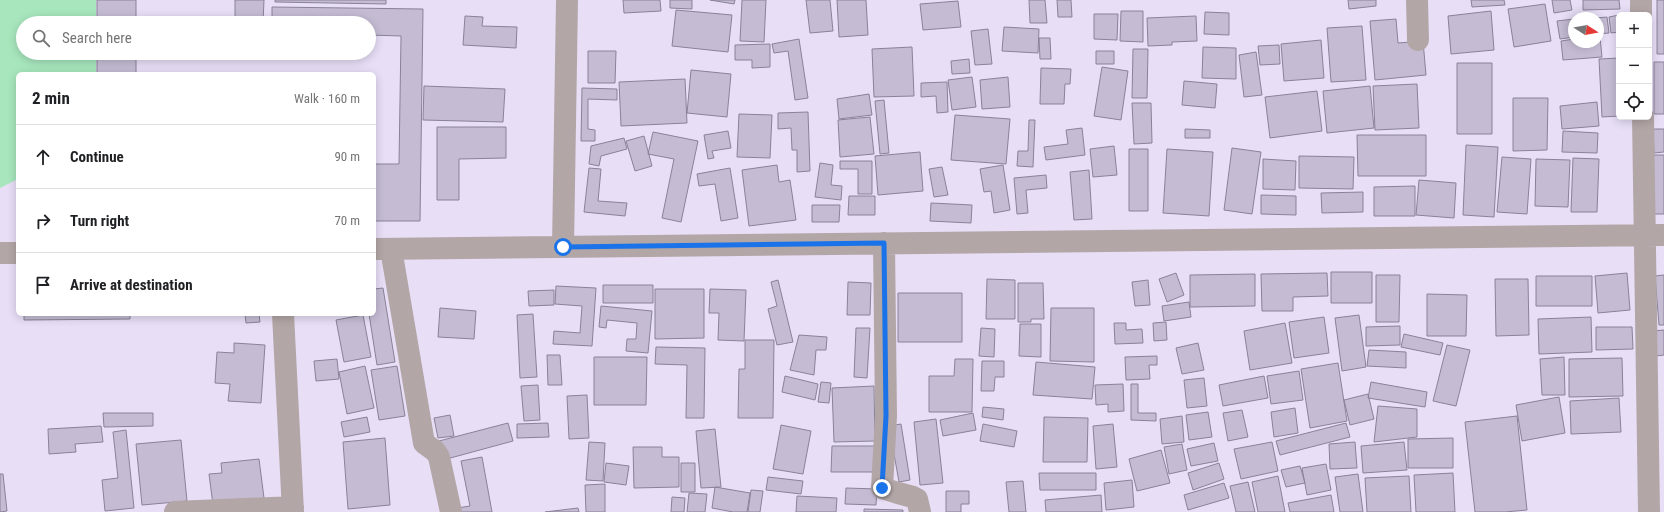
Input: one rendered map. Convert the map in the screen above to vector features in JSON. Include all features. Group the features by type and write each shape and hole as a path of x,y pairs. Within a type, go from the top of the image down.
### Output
{"street":[{"path":"563,247 567,0"},
{"path":"1417,0 1418,40"},
{"path":"1641,0 1641,12"},
{"path":"1643,120 1655,235 1649,512"},
{"path":"451,512 439,457 435,451 424,443 382,249 1655,235"},
{"path":"884,243 886,416 882,488 913,496 917,499 920,512"},
{"path":"0,253 16,253"},
{"path":"175,512 293,510 283,316"}],"green space":[{"path":"0,0 96,0 96,16 16,16 16,60 96,60 96,72 16,72 16,180 0,188"}],"building":[{"path":"97,0 136,0 136,16 97,16"},
{"path":"235,0 264,0 263,16 235,16"},
{"path":"275,0 386,0 386,4 275,2"},
{"path":"623,0 660,0 661,11 624,13"},
{"path":"670,0 692,0 692,9 670,8"},
{"path":"710,0 735,0 734,4"},
{"path":"742,0 766,0 764,42 740,41"},
{"path":"806,0 830,0 833,31 810,33"},
{"path":"837,0 866,0 868,35 839,37"},
{"path":"1029,0 1045,0 1047,23 1030,23"},
{"path":"1057,0 1071,0 1072,17 1058,17"},
{"path":"1348,0 1376,0 1376,6 1349,9"},
{"path":"1471,0 1504,0 1505,5 1472,7"},
{"path":"1552,0 1570,0 1572,10 1554,13"},
{"path":"1583,0 1619,0 1620,9 1583,10"},
{"path":"1657,0 1664,0 1664,54 1657,54"},
{"path":"958,1 961,27 923,30 920,4"},
{"path":"1545,4 1551,41 1514,47 1508,9"},
{"path":"272,7 423,9 420,221 376,221 376,164 399,164 401,36 376,35 376,16 272,16"},
{"path":"676,10 732,15 728,52 672,46"},
{"path":"1121,11 1143,11 1143,42 1120,41"},
{"path":"1491,11 1494,50 1451,54 1448,16"},
{"path":"1205,12 1229,13 1229,35 1204,34"},
{"path":"1094,14 1118,14 1117,40 1094,39"},
{"path":"465,16 483,17 482,26 517,27 516,48 463,45"},
{"path":"1196,16 1197,41 1172,42 1172,45 1148,46 1147,18"},
{"path":"1616,16 1616,32 1611,33 1609,17"},
{"path":"1604,17 1607,17 1609,33 1604,33"},
{"path":"1396,19 1398,43 1423,41 1426,75 1375,80 1370,21"},
{"path":"1568,20 1568,38 1560,39 1557,21"},
{"path":"1362,26 1366,80 1331,82 1327,28"},
{"path":"1004,27 1039,29 1038,53 1002,51"},
{"path":"988,29 992,64 975,65 971,31"},
{"path":"1039,38 1050,38 1051,59 1040,59"},
{"path":"799,39 808,98 795,100 788,51 774,53 772,44"},
{"path":"1321,40 1324,78 1284,81 1281,44"},
{"path":"1568,40 1568,48 1601,48 1602,57 1563,60 1561,41"},
{"path":"770,44 770,67 752,68 752,60 735,60 735,45"},
{"path":"1279,45 1280,64 1260,65 1258,46"},
{"path":"912,47 914,96 874,97 872,49"},
{"path":"1203,47 1236,48 1236,79 1202,78"},
{"path":"1133,49 1148,49 1147,98 1132,98"},
{"path":"588,51 616,51 615,83 588,83"},
{"path":"1096,51 1114,51 1114,64 1096,64"},
{"path":"1256,52 1262,95 1244,97 1239,55"},
{"path":"1616,58 1616,116 1602,117 1599,59"},
{"path":"969,59 970,73 952,74 951,61"},
{"path":"97,60 136,60 136,72 97,72"},
{"path":"1654,62 1664,62 1664,114 1654,114"},
{"path":"1457,63 1492,63 1492,134 1457,134"},
{"path":"1102,67 1128,71 1121,120 1094,116"},
{"path":"1041,68 1071,69 1070,84 1065,84 1064,104 1040,104"},
{"path":"691,70 731,74 727,117 687,113"},
{"path":"972,77 976,107 952,110 948,80"},
{"path":"1008,77 1010,107 982,109 980,80"},
{"path":"685,79 687,123 621,126 619,82"},
{"path":"1184,81 1217,84 1215,108 1182,105"},
{"path":"947,82 948,112 937,113 936,96 921,97 921,83"},
{"path":"1417,84 1419,128 1375,130 1373,86"},
{"path":"424,86 505,89 503,122 423,120"},
{"path":"1370,86 1374,128 1327,133 1323,91"},
{"path":"582,88 617,89 617,100 588,99 588,129 595,130 595,141 581,141"},
{"path":"1317,91 1322,131 1270,138 1265,97"},
{"path":"869,94 872,115 839,119 837,99"},
{"path":"1513,98 1548,98 1547,150 1513,151"},
{"path":"884,100 889,153 880,154 875,101"},
{"path":"1597,102 1599,126 1562,129 1560,106"},
{"path":"1132,103 1151,103 1152,143 1134,144"},
{"path":"808,112 810,171 797,172 797,150 792,150 791,128 778,129 778,113"},
{"path":"739,114 772,115 770,158 737,157"},
{"path":"955,115 1010,119 1006,164 951,160"},
{"path":"870,117 874,154 840,157 838,120"},
{"path":"1029,120 1035,120 1033,167 1017,166 1018,151 1028,151"},
{"path":"437,127 506,127 506,158 459,159 459,200 437,200"},
{"path":"1082,128 1085,155 1046,160 1044,147 1068,144 1066,130"},
{"path":"1185,129 1210,130 1210,138 1185,138"},
{"path":"1653,129 1664,129 1664,152 1654,153"},
{"path":"728,131 731,148 712,151 714,158 708,159 704,135"},
{"path":"1563,131 1598,133 1597,153 1562,152"},
{"path":"653,132 698,141 681,222 662,218 674,159 648,154"},
{"path":"1357,135 1426,135 1426,176 1358,176"},
{"path":"644,136 652,166 635,171 626,141"},
{"path":"624,138 627,149 601,156 599,166 589,164 591,146"},
{"path":"1466,145 1498,147 1494,217 1463,215"},
{"path":"1114,146 1117,175 1093,177 1090,149"},
{"path":"1232,148 1261,152 1252,214 1224,210"},
{"path":"1129,149 1148,149 1148,211 1129,211"},
{"path":"1167,149 1213,152 1209,216 1163,213"},
{"path":"920,152 923,191 878,195 875,156"},
{"path":"1653,155 1664,155 1664,214 1654,214"},
{"path":"1299,156 1354,157 1353,189 1299,188"},
{"path":"1502,157 1531,159 1527,214 1497,212"},
{"path":"1573,158 1599,159 1597,212 1571,212"},
{"path":"1263,159 1296,161 1295,190 1263,189"},
{"path":"1536,159 1570,160 1568,207 1535,206"},
{"path":"840,161 872,161 872,194 858,194 858,169 840,169"},
{"path":"820,163 833,165 831,185 842,186 841,200 815,197"},
{"path":"777,165 779,182 790,180 796,220 749,226 742,170"},
{"path":"1003,165 1010,210 994,213 991,191 984,192 980,169"},
{"path":"942,167 948,195 934,197 929,169"},
{"path":"589,168 601,169 598,201 627,203 625,216 584,212"},
{"path":"730,168 738,218 721,221 715,184 699,186 697,174"},
{"path":"1089,170 1092,219 1074,220 1070,172"},
{"path":"1046,175 1047,188 1026,190 1028,213 1017,214 1014,178"},
{"path":"1419,180 1456,183 1454,218 1416,215"},
{"path":"1415,186 1415,216 1374,216 1374,187"},
{"path":"1363,192 1363,212 1322,213 1321,193"},
{"path":"1261,195 1296,196 1296,215 1261,214"},
{"path":"849,196 875,196 875,215 848,215"},
{"path":"931,203 972,205 971,223 930,221"},
{"path":"812,205 840,205 839,222 812,222"},
{"path":"1331,272 1372,272 1372,303 1331,303"},
{"path":"1176,273 1184,295 1167,302 1159,279"},
{"path":"1327,273 1328,296 1293,297 1293,311 1262,311 1261,274"},
{"path":"1627,273 1630,310 1598,313 1595,276"},
{"path":"1255,274 1255,306 1190,307 1190,275"},
{"path":"1376,275 1400,275 1399,322 1376,322"},
{"path":"1664,275 1664,325 1659,325 1655,276"},
{"path":"1536,276 1592,276 1592,306 1536,306"},
{"path":"987,279 1015,280 1015,319 986,319"},
{"path":"1495,279 1528,279 1529,335 1496,336"},
{"path":"778,280 793,342 777,345 768,309 777,306 771,282"},
{"path":"1148,280 1150,305 1135,306 1132,282"},
{"path":"848,282 871,283 870,315 847,315"},
{"path":"1018,283 1043,283 1044,319 1031,319 1031,322 1018,322"},
{"path":"603,285 653,285 653,303 603,303"},
{"path":"556,286 596,288 592,346 553,344 554,331 580,333 582,306 555,304"},
{"path":"383,288 395,362 377,365 369,316 376,316 376,289"},
{"path":"655,289 704,289 704,338 655,339"},
{"path":"710,289 746,290 744,341 718,340 719,313 709,313"},
{"path":"554,290 554,305 529,306 528,291"},
{"path":"898,293 962,293 962,342 898,342"},
{"path":"1427,294 1467,295 1466,336 1427,336"},
{"path":"1189,302 1191,317 1164,321 1162,306"},
{"path":"601,306 652,311 648,353 626,351 627,339 636,339 637,323 607,320 606,328 599,327"},
{"path":"440,308 476,311 474,339 438,337"},
{"path":"1051,308 1094,308 1094,362 1050,361"},
{"path":"533,314 537,377 520,378 517,315"},
{"path":"1359,315 1366,367 1342,371 1335,318"},
{"path":"24,316 130,316 130,319 24,320"},
{"path":"245,316 259,316 260,322 246,323"},
{"path":"363,316 371,357 344,362 336,320"},
{"path":"1324,317 1329,353 1294,358 1289,322"},
{"path":"1591,317 1592,352 1539,354 1538,319"},
{"path":"1166,322 1167,340 1154,341 1153,323"},
{"path":"1114,323 1126,323 1126,330 1142,329 1143,343 1115,344"},
{"path":"1285,323 1292,363 1250,370 1244,331"},
{"path":"1020,324 1041,324 1041,357 1019,356"},
{"path":"1400,326 1400,345 1366,346 1366,327"},
{"path":"1596,327 1632,327 1633,349 1596,350"},
{"path":"856,328 870,328 867,378 854,377"},
{"path":"981,328 995,329 994,357 979,356"},
{"path":"1664,330 1664,355 1656,356 1653,331"},
{"path":"1404,334 1443,343 1440,355 1401,347"},
{"path":"799,335 827,337 826,350 816,350 814,375 790,370"},
{"path":"745,340 774,340 773,418 738,418 739,369 745,369"},
{"path":"234,343 265,345 261,403 228,401 230,384 215,383 217,352 234,353"},
{"path":"1198,343 1204,370 1182,374 1176,348"},
{"path":"1447,345 1470,350 1456,406 1433,401"},
{"path":"656,347 705,348 704,418 686,418 687,365 655,364"},
{"path":"1369,350 1406,352 1406,368 1367,366"},
{"path":"547,355 560,355 562,385 548,385"},
{"path":"1157,356 1157,365 1149,365 1150,379 1126,380 1125,357"},
{"path":"594,357 647,357 646,405 594,405"},
{"path":"1564,357 1565,395 1542,395 1540,359"},
{"path":"1622,358 1623,396 1569,397 1569,359"},
{"path":"337,359 339,379 316,381 314,361"},
{"path":"955,359 973,359 972,412 929,412 929,376 954,376"},
{"path":"982,361 1004,361 1004,377 995,377 994,391 981,391"},
{"path":"1036,362 1095,367 1092,399 1033,395"},
{"path":"1338,363 1347,421 1310,428 1301,369"},
{"path":"365,366 374,408 347,414 339,372"},
{"path":"397,366 405,416 379,420 371,370"},
{"path":"1299,371 1303,400 1271,404 1267,376"},
{"path":"785,376 818,384 815,400 782,392"},
{"path":"1264,376 1268,398 1223,406 1219,385"},
{"path":"1204,378 1207,406 1187,408 1184,380"},
{"path":"821,382 831,383 829,403 818,402"},
{"path":"1371,382 1427,392 1425,407 1368,398"},
{"path":"1123,384 1124,411 1108,412 1108,404 1096,405 1095,385"},
{"path":"1131,384 1138,384 1138,413 1156,413 1156,421 1131,420"},
{"path":"538,385 540,420 524,421 521,386"},
{"path":"874,386 875,441 834,442 832,388"},
{"path":"1368,394 1374,419 1350,425 1344,400"},
{"path":"587,395 589,438 569,439 567,396"},
{"path":"1559,397 1565,433 1522,441 1516,405"},
{"path":"1619,398 1621,432 1571,434 1570,401"},
{"path":"1378,406 1417,409 1417,437 1374,442"},
{"path":"983,407 1004,409 1003,420 982,417"},
{"path":"1295,408 1298,433 1274,437 1271,412"},
{"path":"1242,410 1248,437 1228,441 1223,413"},
{"path":"1208,412 1212,437 1189,440 1186,415"},
{"path":"103,413 153,413 153,426 104,427"},
{"path":"973,413 976,430 943,436 940,420"},
{"path":"450,415 454,436 438,438 434,418"},
{"path":"1182,416 1184,442 1162,444 1160,419"},
{"path":"1517,416 1527,510 1475,512 1465,422"},
{"path":"367,417 370,432 344,437 341,422"},
{"path":"1044,417 1088,418 1087,462 1043,462"},
{"path":"936,419 943,483 920,485 914,422"},
{"path":"508,423 513,441 443,460 439,441"},
{"path":"548,423 549,437 517,438 517,424"},
{"path":"1346,423 1350,437 1280,455 1276,441"},
{"path":"901,424 910,480 899,482 889,426"},
{"path":"983,424 1017,431 1014,447 980,441"},
{"path":"1113,424 1117,467 1096,469 1093,426"},
{"path":"781,425 811,431 803,474 773,469"},
{"path":"101,426 103,442 75,444 76,452 49,454 48,429"},
{"path":"715,429 721,487 701,488 696,431"},
{"path":"126,430 134,508 105,511 102,480 118,478 113,432"},
{"path":"385,438 390,505 348,509 343,442"},
{"path":"1453,438 1453,468 1408,468 1408,439"},
{"path":"181,440 187,501 142,505 136,444"},
{"path":"589,442 605,443 603,481 586,480"},
{"path":"1272,442 1278,471 1241,479 1234,449"},
{"path":"1355,442 1357,468 1330,469 1329,444"},
{"path":"1404,442 1407,470 1363,473 1361,446"},
{"path":"1214,443 1218,461 1191,466 1187,449"},
{"path":"1182,444 1187,470 1169,474 1164,447"},
{"path":"832,446 879,446 878,472 831,472"},
{"path":"633,447 662,447 662,457 679,457 679,487 634,488"},
{"path":"1161,450 1170,483 1137,491 1129,459"},
{"path":"482,457 492,512 458,512 457,508 470,506 461,461"},
{"path":"259,459 264,498 213,505 209,474 222,473 221,463"},
{"path":"606,463 629,466 626,485 604,482"},
{"path":"681,463 695,463 695,492 681,492"},
{"path":"1219,463 1224,479 1193,490 1188,473"},
{"path":"1326,464 1331,490 1307,495 1302,468"},
{"path":"1300,466 1305,483 1286,487 1281,470"},
{"path":"1039,473 1096,473 1096,490 1040,490"},
{"path":"1453,473 1455,512 1416,512 1414,475"},
{"path":"0,474 3,474 7,511 0,512"},
{"path":"1358,474 1363,512 1340,512 1335,477"},
{"path":"1278,476 1285,512 1258,512 1252,482"},
{"path":"1409,476 1411,512 1367,512 1365,478"},
{"path":"768,477 803,481 801,494 766,490"},
{"path":"1132,480 1134,507 1106,510 1104,483"},
{"path":"1023,481 1026,512 1009,512 1006,482"},
{"path":"1248,482 1255,512 1236,512 1230,486"},
{"path":"1224,483 1229,498 1188,510 1184,495"},
{"path":"605,484 605,512 586,512 585,485"},
{"path":"715,487 750,493 747,512 733,512 712,508"},
{"path":"846,488 877,489 876,505 845,504"},
{"path":"751,490 763,491 760,512 748,512"},
{"path":"946,491 969,491 969,504 961,504 961,512 946,512"},
{"path":"689,493 707,494 705,512 687,512"},
{"path":"1101,495 1102,512 1046,512 1045,500"},
{"path":"1331,495 1334,512 1290,512 1288,503"},
{"path":"797,496 837,498 836,512 796,512"},
{"path":"672,497 685,498 684,512 671,512"},
{"path":"578,508 579,512 545,512"},
{"path":"864,509 903,510 903,512 864,512"}],"route":[{"path":"563,247 884,243 886,416 882,488"}]}
